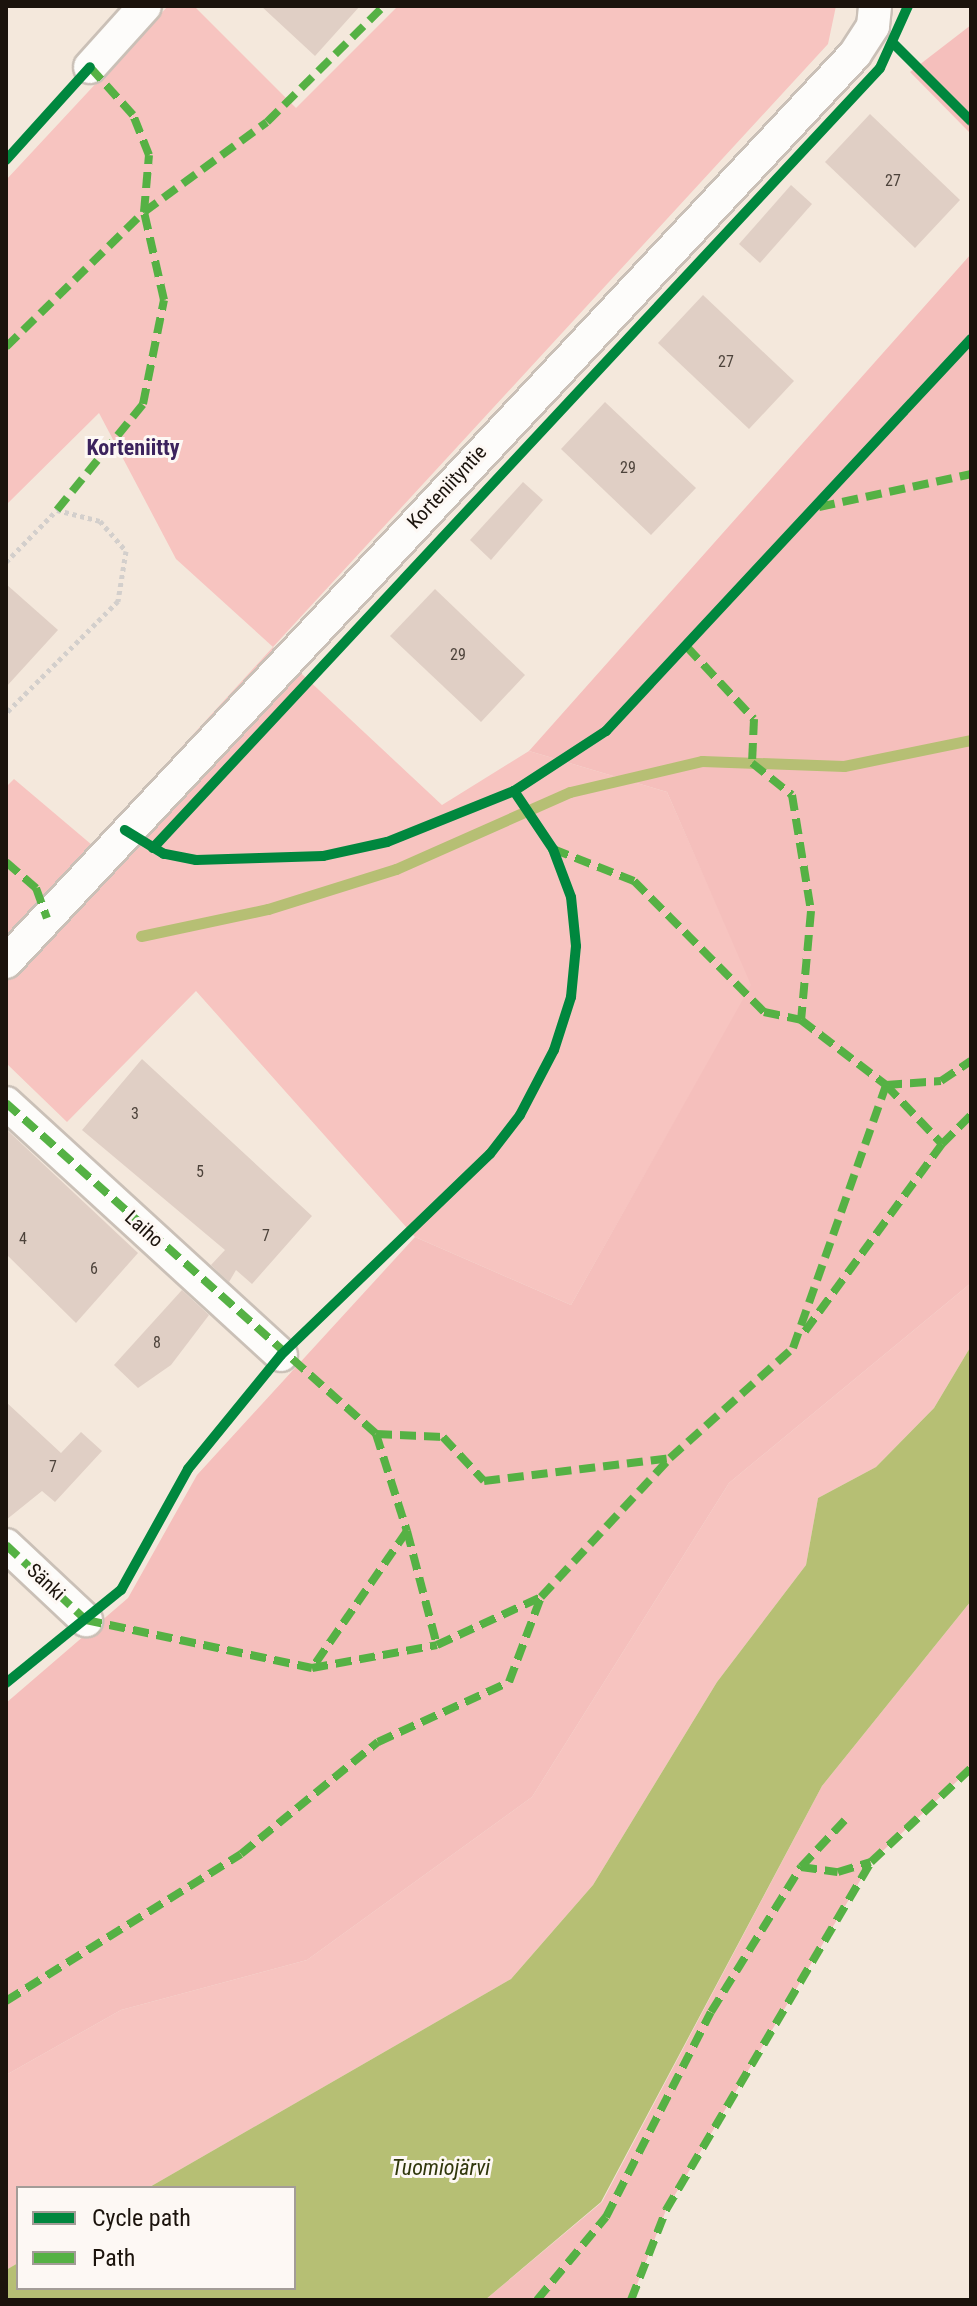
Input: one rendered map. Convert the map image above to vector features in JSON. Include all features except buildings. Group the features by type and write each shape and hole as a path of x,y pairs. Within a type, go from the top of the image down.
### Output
{"street":[{"path":"90,67 145,6"},
{"name":"Korteniityntie","path":"6,962 855,54 873,26 875,6"},
{"name":"Laiho","path":"6,1103 281,1355"},
{"name":"Sänki","path":"6,1545 86,1620"}],"path":[{"path":"6,562 57,510 100,521 126,551 118,601 6,713"}],"shaded area":[{"path":"168,6 194,6 296,108 398,6 836,6 828,44 273,647 176,559 99,413 6,505 6,180"},
{"path":"971,25 971,134 910,72"},
{"path":"971,254 971,1283 729,1483 532,1797 307,1960 121,2010 6,2075 6,1703 128,1598 197,1475 415,1237 571,1305 751,985 667,792 529,751"},
{"path":"273,647 442,805 529,751 667,792 752,985 571,1305 415,1237 196,991 67,1122 6,1063 6,787 14,779 92,845"},
{"path":"971,1283 971,1346 934,1408 876,1467 818,1498 806,1565 717,1682 593,1885 511,1979 151,2186 16,2186 16,2264 6,2270 6,2075 121,2010 307,1960 532,1797 729,1483"},
{"path":"971,1601 971,1768 871,1862 666,2210 631,2300 485,2300 602,2202 822,1786"}],"water":[{"name":"Tuomiojärvi","path":"971,1346 971,1601 822,1786 601,2202 485,2300 6,2300 6,2270 16,2264 16,2290 296,2290 296,2186 151,2186 511,1979 593,1885 717,1682 806,1565 818,1498 876,1467 934,1408"}],"waterway":[{"path":"141,936 268,909 396,869 570,792 702,761 844,766 971,740"}],"marked path":[{"path":"6,347 144,212 267,122 384,6"},
{"path":"57,510 143,404 164,300 144,212 149,155 133,115 90,67"},
{"path":"819,507 971,474"},
{"path":"687,647 754,719 752,763 792,795 811,911 801,1020"},
{"path":"553,849 634,881 764,1012 801,1020 886,1085 942,1144 801,1337"},
{"path":"6,862 36,888 47,918"},
{"path":"886,1085 941,1081 971,1061"},
{"path":"6,2001 241,1854 378,1742 509,1682 541,1597 670,1458 793,1348 886,1085"},
{"path":"6,1103 376,1434 407,1531 312,1668"},
{"path":"942,1144 971,1115"},
{"path":"376,1434 443,1437 484,1481 670,1458"},
{"path":"407,1531 437,1645"},
{"path":"6,1545 86,1620 312,1668 437,1645 541,1597"},
{"path":"631,2300 666,2210 871,1862 971,1768"},
{"path":"537,2300 606,2217 711,2012 801,1867 845,1820"},
{"path":"801,1867 838,1872 871,1862"}],"cycle path":[{"path":"153,848 880,68 908,6"},
{"path":"895,45 971,121"},
{"path":"6,160 90,67"},
{"path":"514,791 606,731 971,339"},
{"path":"6,1683 121,1590 188,1469 281,1355 490,1154 520,1115 554,1050 571,997 576,946 571,897 553,849 514,791 387,842 323,856 196,860 164,854 125,830"}],"district":[{"name":"Korteniitty","path":"133,448"}]}
